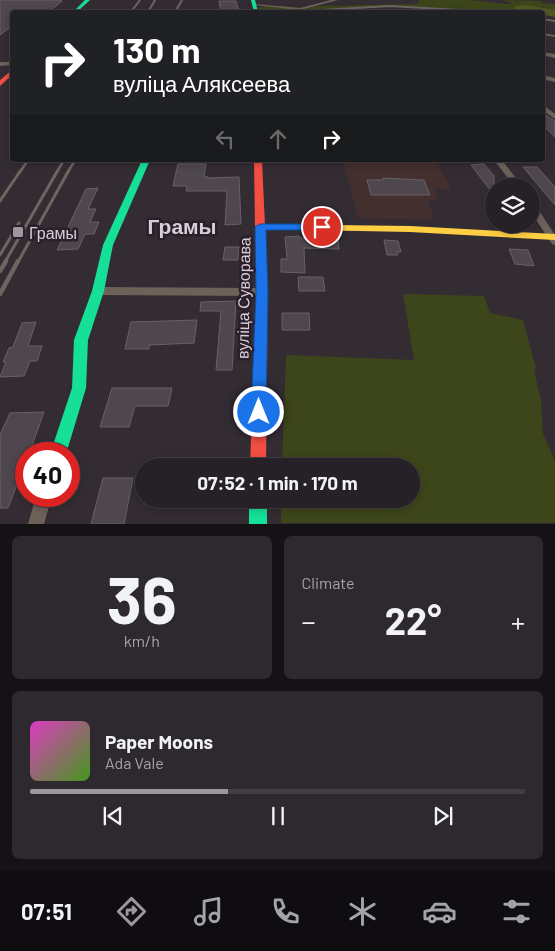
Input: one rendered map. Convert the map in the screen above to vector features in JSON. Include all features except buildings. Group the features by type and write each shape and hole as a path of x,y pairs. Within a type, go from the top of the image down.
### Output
{"street":[{"path":"77,10 88,0"},
{"path":"254,6 300,9 336,0"},
{"path":"0,84 10,74"},
{"path":"545,109 555,117"},
{"path":"62,442 79,388 81,340 98,291 108,245 145,162"},
{"name":"вуліца Суворава","path":"258,162 262,292 258,458"},
{"path":"500,162 512,178"},
{"path":"540,218 554,239"},
{"path":"260,227 410,229 554,239"},
{"path":"98,291 262,292"},
{"path":"36,524 41,507"},
{"path":"258,508 258,524"}],"shaded area":[{"path":"344,162 436,162 452,189 435,190 438,200 428,200 434,220 358,218"}],"green space":[{"path":"420,0 470,0 508,4 512,3 502,0 542,1 541,3 555,4 555,10 527,5 515,6 514,9 521,10 464,10 397,6 305,10 258,10 258,8 264,6 302,8 316,6 417,4"},
{"path":"527,5 555,10 555,17 545,15 545,10 519,10 514,9 515,6"},
{"path":"403,294 484,296 490,313 523,320 536,368 534,369 541,401 543,433 555,461 555,523 281,523 281,508 420,508 420,458 282,458 286,355 414,360"}],"railway":[{"path":"132,10 140,0"},
{"path":"149,10 155,0"},
{"path":"176,10 182,0"},
{"path":"321,10 390,6 459,10"},
{"path":"545,19 555,21"},
{"path":"20,172 27,162"},
{"path":"57,172 63,162"},
{"path":"68,172 74,162"},
{"path":"0,201 21,170"},
{"path":"5,262 58,170"},
{"path":"18,262 69,170"},
{"path":"0,255 19,223"},
{"path":"0,271 6,261"},
{"path":"0,294 18,261"}],"traffic: fast":[{"path":"77,10 88,0"},
{"path":"253,0 256,10"},
{"path":"62,442 79,388 81,340 98,291 108,245 145,162"},
{"path":"258,508 258,524"}],"traffic: slow":[{"path":"260,227 410,229 555,237"}],"traffic: jam":[{"path":"0,84 10,74"},
{"path":"258,162 262,292 258,458"}],"place":[{"name":"Грамы","path":"18,232"}],"district":[{"name":"Грамы","path":"182,225"}],"route":[{"path":"259,412 262,292 260,227 322,227"}]}
